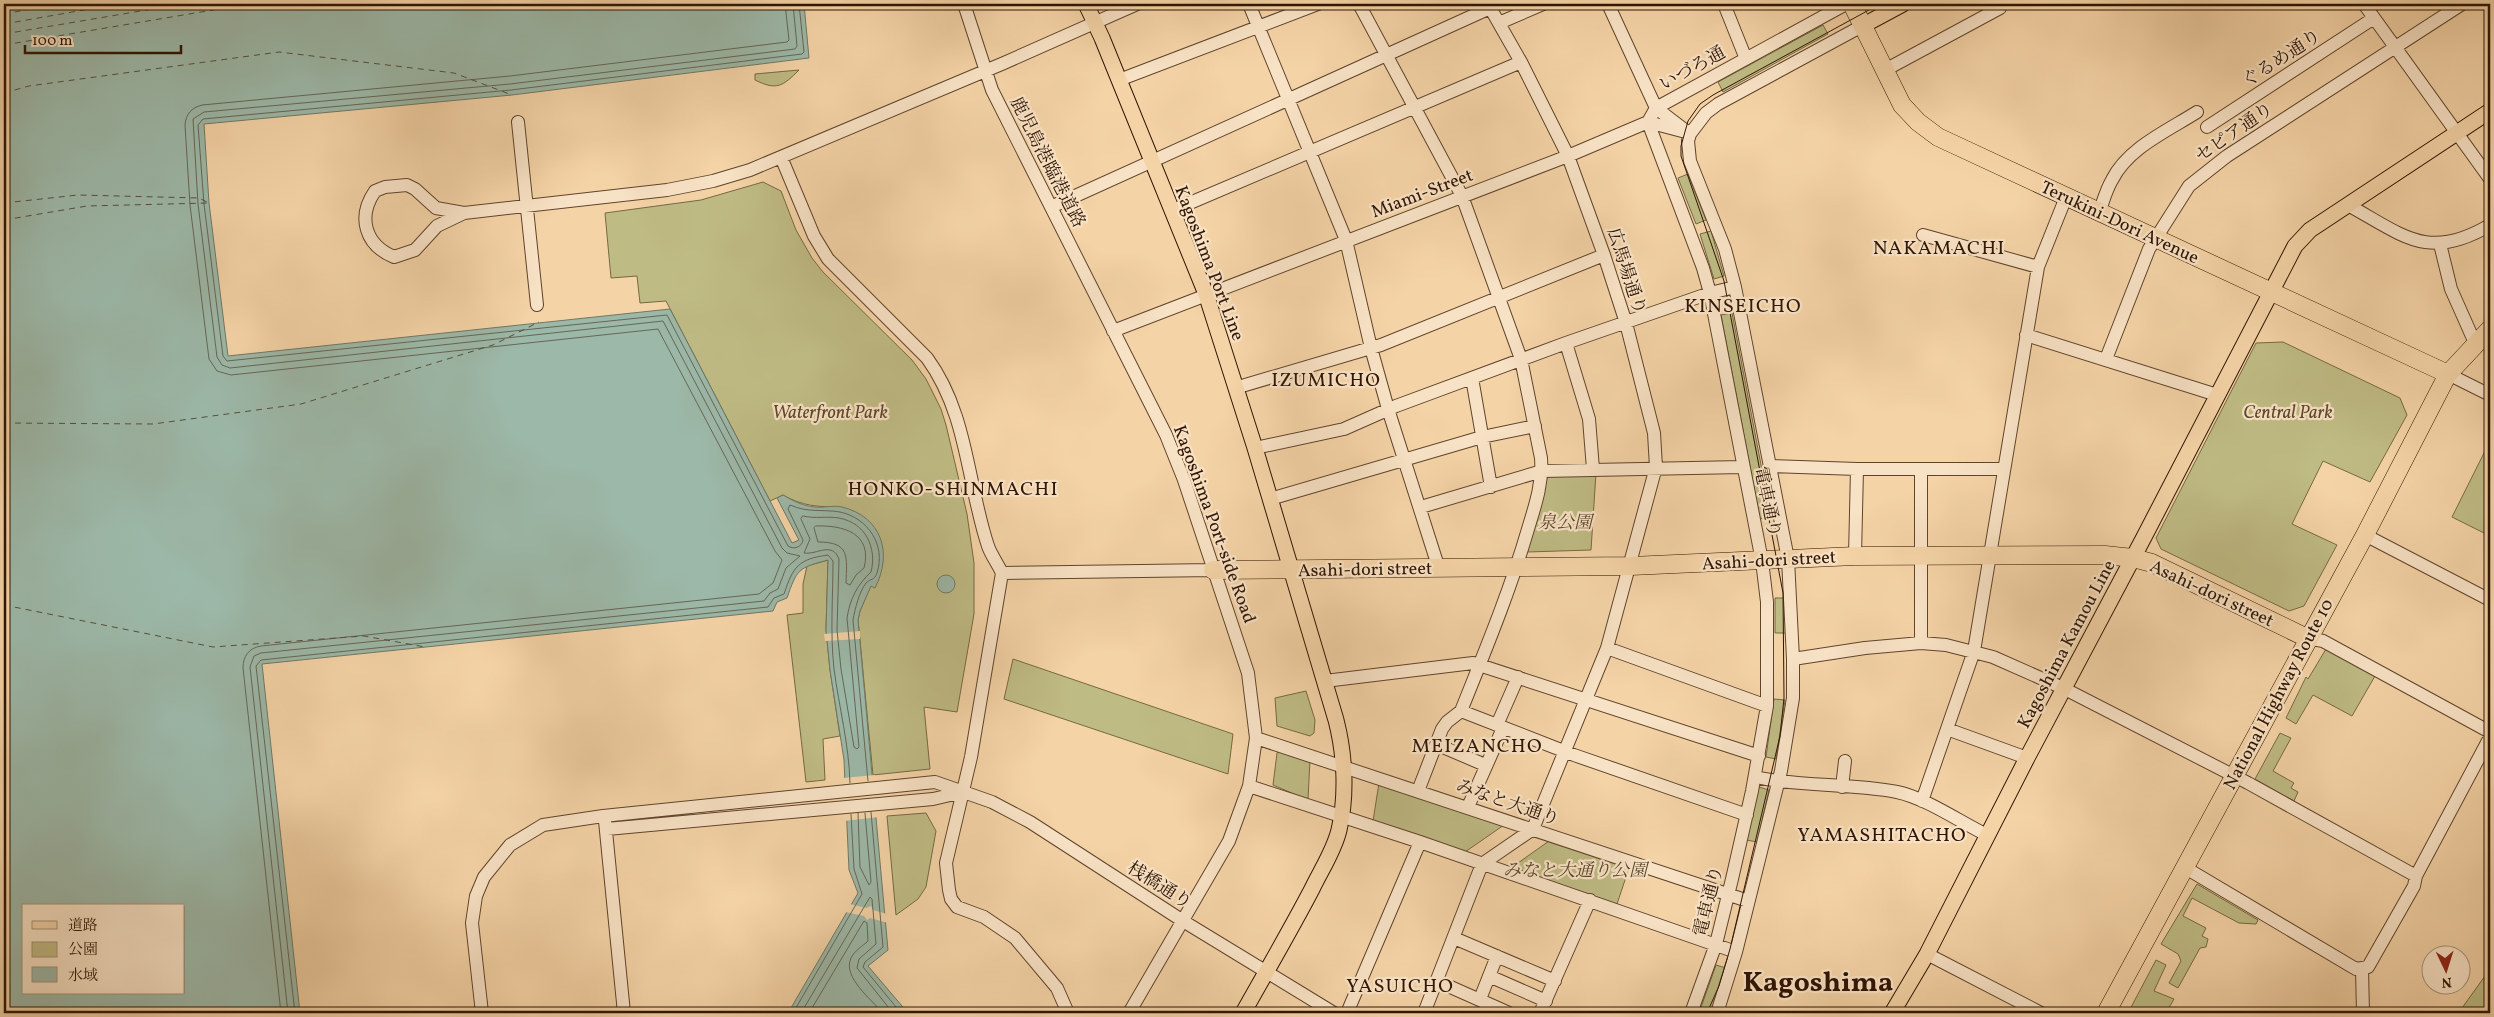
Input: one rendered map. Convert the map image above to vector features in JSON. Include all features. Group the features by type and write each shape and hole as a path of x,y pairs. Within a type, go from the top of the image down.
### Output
{"highway":[{"name":"Terukini-Dori Avenue","path":"1852,4 1902,105 1938,137 2155,240 2270,290 2448,374"},
{"name":"National Highway Route 10","path":"2106,1013 2364,535 2448,374 2490,329"},
{"name":"Asahi-dori street","path":"1214,570 1516,568 1631,566 1855,556 2098,555 2133,558 2152,563 2307,638"}],"main road":[{"name":"Kagoshima Port Line","path":"1086,4 1206,294 1255,448 1340,733 1343,766 1339,831 1330,853 1243,1013"},
{"path":"1862,26 1903,4"},
{"name":"Kagoshima Kamou Line","path":"1892,1013 1927,954 2063,688 2133,558 2294,246 2310,230 2490,111"}],"street":[{"name":"鹿児島港臨港道路","path":"964,4 984,71 1113,331"},
{"path":"464,213 437,226 415,250 394,257 384,252 371,239 365,212 368,201 375,191 397,185 407,185 415,189 436,208 464,213 678,189 750,170 1136,4"},
{"path":"1249,4 1346,240 1371,348 1388,409 1439,568"},
{"path":"1119,80 1318,4"},
{"path":"1358,4 1462,196 1521,360 1542,471 1538,493 1516,568 1479,666 1460,711 1446,722 1418,791"},
{"path":"1499,24 1543,4"},
{"path":"1608,4 1656,108 1690,134"},
{"path":"1724,4 1746,59"},
{"name":"いづろ通","path":"1648,122 1656,108 1846,4"},
{"path":"2364,4 2490,179"},
{"name":"セピア通り","path":"2106,359 2149,249 2189,186 2227,156 2462,4"},
{"path":"1051,207 1386,55 1489,6"},
{"name":"広馬場通り","path":"1489,6 1521,62 1568,156 1604,255 1626,323 1654,434 1656,467 1631,566 1607,648 1533,829"},
{"path":"1885,70 2000,8"},
{"name":"ぐるめ通り","path":"2207,127 2374,18"},
{"path":"1690,134 1706,112 1718,104 1862,26"},
{"path":"1171,211 1521,62"},
{"path":"2099,212 2112,179 2126,160 2139,148 2196,112"},
{"path":"518,122 537,305"},
{"path":"1648,122 1690,134"},
{"name":"電車通り","path":"1648,122 1703,268 1710,293 1742,468 1757,528 1767,602 1767,706 1759,756 1716,944 1691,1013"},
{"name":"Miami-Street","path":"1113,331 1568,156 1648,122"},
{"name":"電車通り","path":"1690,134 1688,141 1690,161 1725,249 1735,287 1788,559 1793,658 1789,729 1778,782 1719,1013"},
{"path":"781,157 814,236 828,259 927,358 940,375 955,409 988,547 1002,573 995,625 963,792 946,862 951,900 962,911 984,916 1015,938 1057,988 1068,1013"},
{"path":"1922,801 1974,651 2038,267 2066,197"},
{"path":"2348,205 2401,235 2419,242 2440,244 2460,240 2490,225"},
{"path":"1924,235 2038,267"},
{"path":"2440,244 2451,289 2475,343"},
{"path":"1235,388 1371,348 1604,255"},
{"path":"1255,448 1344,429 1388,409 1566,343 1710,293 1735,287"},
{"name":"Kagoshima Port-side Road","path":"1113,331 1166,435 1184,480 1248,673 1256,738"},
{"path":"2026,335 2217,396"},
{"path":"1566,343 1589,419 1593,469"},
{"path":"2448,374 2490,395"},
{"path":"1472,378 1491,487"},
{"path":"1270,499 1482,437 1535,426"},
{"path":"1770,466 1921,470 2004,469"},
{"path":"1421,507 1542,471 1656,467 1742,468"},
{"path":"1855,556 1857,469"},
{"path":"1921,470 1921,643"},
{"path":"2364,535 2490,600"},
{"path":"1002,573 1214,570"},
{"path":"2307,638 2323,642 2490,732"},
{"path":"1793,658 1865,648 1921,643 1946,645 1993,656 2063,688 2234,777 2416,876"},
{"path":"1607,648 1767,706"},
{"path":"1324,681 1473,664 1759,756"},
{"path":"1468,807 1486,766 1518,678"},
{"path":"1460,711 1565,752 1747,815"},
{"path":"1947,728 2027,758"},
{"path":"2184,867 2356,969 2368,967 2414,886 2416,876 2490,736"},
{"path":"1129,1013 1221,858 1250,786 1256,738"},
{"name":"みなと大通り","path":"1256,738 1748,900"},
{"path":"1436,744 1486,766"},
{"path":"1842,787 1845,760"},
{"path":"1755,777 1778,782 1898,792 1922,801 1987,835"},
{"name":"桟橋通り","path":"482,1013 472,923 476,896 484,877 510,845 543,825 604,816 935,782 992,802 1030,822 1183,921 1334,1013"},
{"path":"1250,786 1590,900 1736,952"},
{"path":"607,829 933,798 963,792"},
{"path":"604,816 607,829 624,1013"},
{"path":"1424,1013 1482,864 1533,829"},
{"path":"1346,1013 1420,842"},
{"path":"1540,1013 1590,900"},
{"path":"1454,938 1555,981"},
{"path":"1927,954 2041,1013"},
{"path":"1480,999 1497,956"},
{"path":"2362,969 2363,1013"},
{"path":"1489,976 1546,1001"},
{"path":"1437,981 1509,1013"}],"green space":[{"path":"1823,25 1828,34 1723,92 1718,82"},
{"path":"799,70 779,85 769,85 755,80 755,74"},
{"path":"1688,174 1706,220 1696,224 1678,178"},
{"name":"Waterfront Park","path":"763,182 781,191 796,230 812,258 823,272 912,360 926,379 941,409 946,425 967,514 974,563 974,614 957,712 924,707 930,769 873,775 858,620 871,585 839,507 810,505 797,502 783,495 770,501 666,301 640,303 637,276 611,278 605,213 701,200"},
{"path":"1711,231 1724,276 1714,279 1700,234"},
{"path":"1732,313 1771,517 1760,519 1721,315"},
{"name":"Central Park","path":"2283,342 2400,398 2407,415 2370,482 2323,461 2292,524 2337,545 2304,606 2289,611 2161,549 2156,538 2256,343"},
{"path":"2490,441 2490,536 2452,517"},
{"name":"泉公園","path":"1596,473 1591,550 1527,552 1547,478 1550,475"},
{"path":"828,560 826,630 840,736 823,739 825,780 806,782 787,615 803,613 803,584 807,566"},
{"path":"1775,598 1786,598 1786,633 1775,633"},
{"path":"2326,649 2375,676 2352,716 2313,695 2296,724 2286,718 2306,677 2308,679"},
{"path":"1013,659 1233,734 1228,774 1004,699"},
{"path":"1306,691 1315,720 1314,733 1310,736 1277,726 1275,698"},
{"path":"1774,699 1785,700 1776,759 1766,757"},
{"path":"2280,733 2291,738 2273,771 2294,783 2291,788 2298,792 2294,801 2255,779"},
{"path":"1281,750 1310,760 1308,800 1273,785 1277,753"},
{"name":"みなと大通り公園","path":"1379,783 1504,825 1465,852 1373,821"},
{"path":"1759,787 1769,790 1757,842 1746,840"},
{"path":"926,813 936,831 926,887 918,899 896,915 887,816"},
{"name":"みなと大通り公園","path":"1549,841 1629,868 1617,904 1511,868"},
{"path":"2197,884 2258,920 2256,924 2239,923 2192,898 2183,916 2206,928 2202,936 2208,939 2206,947 2200,948 2178,988 2169,983 2181,961 2178,954 2161,944"},
{"path":"2156,960 2166,965 2154,991 2174,999 2166,1013 2128,1013"},
{"path":"1716,965 1726,968 1711,1013 1699,1013"},
{"path":"2490,969 2490,1013 2459,1013 2462,1008"}],"water":[{"path":"4,4 804,4 809,58 512,95 204,124 209,203 228,356 670,309 792,543 799,540 777,498 783,495 798,503 818,507 842,507 856,512 867,519 875,528 883,550 883,562 875,588 871,586 858,620 888,950 868,966 908,1013 788,1013 858,893 849,870 844,760 830,670 826,630 828,560 810,565 800,571 793,581 787,598 777,602 773,611 262,664 300,1013 4,1013"},
{"path":"946,575 952,578 955,584 952,590 946,593 940,590 937,584 940,578"}],"pier":[{"path":"860,631 860,639 825,641 824,634"},
{"path":"875,775 879,817 844,821 843,778"},
{"path":"850,904 866,908 871,906 873,910 887,914 888,923 870,918 867,920 864,916 845,912"}],"ferry route":[{"path":"4,14 57,4"},
{"path":"4,24 118,4"},
{"path":"4,34 182,4"},
{"path":"4,45 249,4"},
{"path":"4,93 29,86 279,52 454,73 512,95"},
{"path":"4,203 78,195 199,198 209,203"},
{"path":"4,220 87,206 208,203"},
{"path":"4,423 153,424 301,404 493,345 539,322"},
{"path":"4,605 213,647 364,636 425,647"}],"tram line":[{"path":"1707,1013 1719,986 1730,949 1780,736 1784,698 1783,593 1724,281 1681,156 1681,146 1688,121 1700,104 1713,95 1880,4"}],"district":[{"name":"NAKAMACHI","path":"1939,247"},
{"name":"KINSEICHO","path":"1743,305"},
{"name":"IZUMICHO","path":"1326,379"},
{"name":"HONKO-SHINMACHI","path":"953,488"},
{"name":"MEIZANCHO","path":"1477,745"},
{"name":"YAMASHITACHO","path":"1882,834"},
{"name":"Kagoshima","path":"1818,981"},
{"name":"YASUICHO","path":"1400,985"}]}
